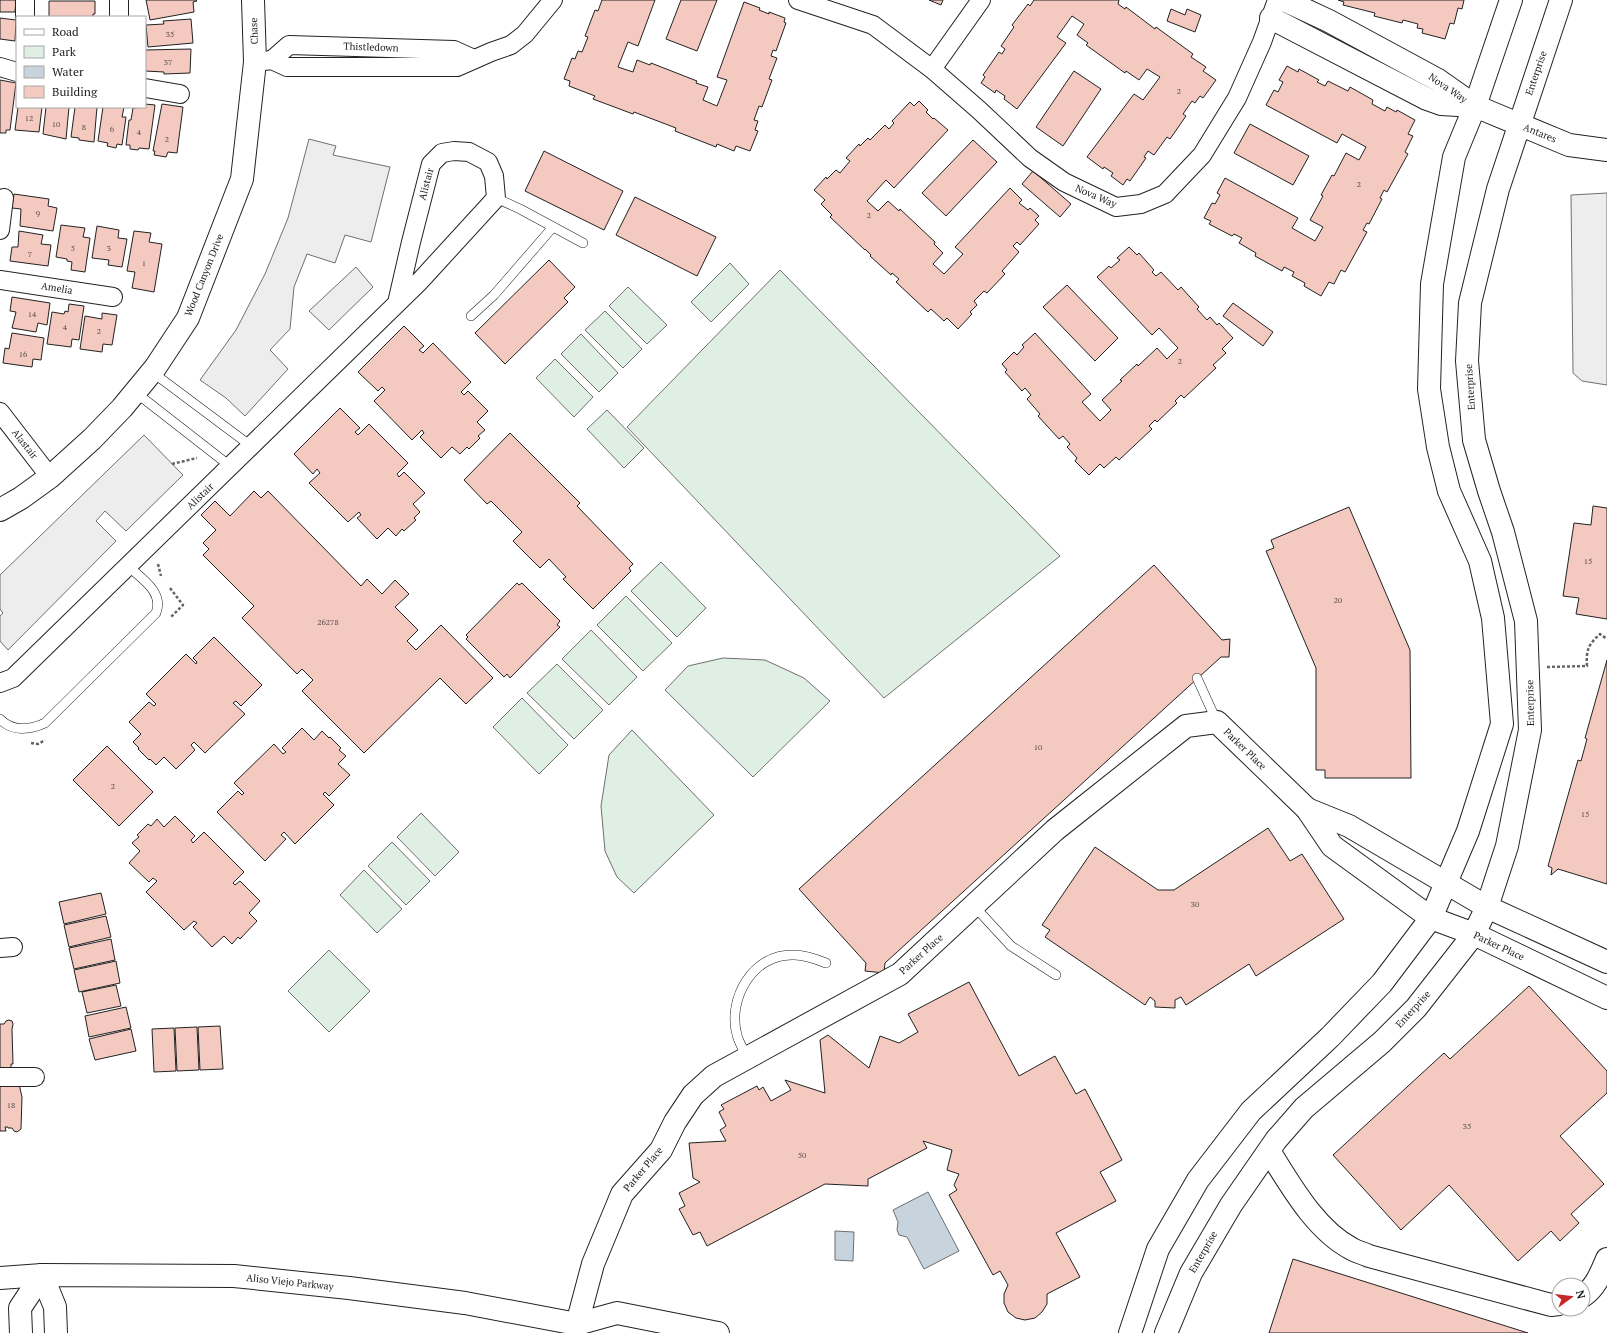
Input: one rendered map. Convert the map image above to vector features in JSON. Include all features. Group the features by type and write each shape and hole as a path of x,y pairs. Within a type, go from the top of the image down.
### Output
{"main road":[{"name":"Chase","path":"253,0 264,61"},
{"name":"Nova Way","path":"1284,0 1329,21 1438,80 1475,106"},
{"path":"1130,1333 1158,1249 1198,1180 1251,1111 1330,1037 1382,983 1431,918 1468,831 1502,724 1493,618 1480,561 1449,490 1438,447 1429,389 1433,276 1454,157 1475,106 1511,0"},
{"name":"Enterprise","path":"1166,1333 1191,1273 1231,1204 1269,1151 1304,1108 1382,1042 1416,1008 1474,934 1487,907 1507,846 1530,730 1529,665 1526,621 1503,532 1474,440 1468,362 1470,303 1498,189 1561,0"},
{"name":"Nova Way","path":"1274,9 1427,99 1441,104 1475,106"},
{"name":"Wood Canyon Drive","path":"0,510 21,498 50,477 92,439 152,372 188,318 242,179 264,61"},
{"name":"Antares","path":"1475,106 1569,145 1607,150"},
{"name":"Parker Place","path":"579,1330 593,1264 622,1194 661,1150 675,1122 693,1095 714,1076 900,974 1055,830 1186,726 1217,722 1307,809 1332,846 1431,918 1474,934 1607,998"},
{"name":"Parker Place","path":"1307,809 1349,826 1445,884 1487,907 1607,962"},
{"path":"1269,1151 1317,1220 1332,1235 1351,1249 1369,1256 1551,1305"},
{"path":"1591,1289 1598,1279 1607,1259"},
{"path":"21,1333 20,1308 42,1275"},
{"path":"42,1275 55,1307 56,1333"},
{"name":"Aliso Viejo Parkway","path":"0,1278 42,1275 234,1276 349,1288 465,1303 579,1330 617,1313 718,1333"}],"street":[{"path":"25,0 25,16"},
{"path":"119,0 119,16"},
{"name":"Thistledown","path":"264,61 287,67 457,67 511,45 525,34 553,0"},
{"name":"Nova Way","path":"798,0 873,25 932,69 980,110 1030,158 1064,182 1116,207 1141,204 1165,194 1202,155 1237,98 1262,42 1274,9"},
{"path":"932,69 982,0"},
{"path":"0,67 16,72"},
{"path":"146,88 180,94"},
{"name":"Alistair","path":"0,683 13,678 420,281 496,198 494,176 488,162 469,152 454,151 442,153 431,164 397,303"},
{"path":"0,230 4,198"},
{"name":"Amelia","path":"0,278 113,296"},
{"name":"Alastair","path":"0,412 50,477"},
{"path":"0,1077 35,1076"}],"lane":[{"path":"496,198 520,209 582,243"},
{"path":"471,316 494,295 553,227"},
{"path":"152,372 251,446"},
{"path":"135,392 230,466"},
{"path":"0,719 10,726 21,729 38,726 45,723 156,613 158,598 155,592 128,566"},
{"path":"1197,678 1217,722"},
{"path":"974,906 1011,946 1056,975"},
{"path":"747,1058 737,1036 735,1022 736,1003 740,990 751,974 765,962 779,957 793,955 808,957 826,963"}],"path":[{"path":"172,464 197,457"},
{"path":"1547,666 1587,666 1586,652 1591,642 1600,634 1607,639"}],"green space":[{"path":"730,263 749,284 711,322 691,302"},
{"path":"780,270 1060,556 884,698 627,427"},
{"path":"628,287 667,325 647,344 609,306"},
{"path":"605,311 642,349 623,368 585,330"},
{"path":"581,334 618,373 599,392 561,354"},
{"path":"555,359 593,397 574,417 536,378"},
{"path":"607,410 644,448 624,468 587,429"},
{"path":"661,562 706,608 677,637 631,591"},
{"path":"626,596 672,643 643,671 597,625"},
{"path":"591,630 637,677 609,705 562,659"},
{"path":"723,658 765,660 804,678 830,701 753,777 665,690 688,666"},
{"path":"557,664 603,710 574,739 527,693"},
{"path":"522,698 568,745 539,774 493,727"},
{"path":"632,730 714,815 634,893 617,877 605,851 601,806 609,755"},
{"path":"421,813 459,852 435,876 397,837"},
{"path":"392,842 430,881 406,905 368,866"},
{"path":"364,870 402,909 377,933 340,895"},
{"path":"329,950 370,991 329,1032 288,991"}],"shaded area":[{"path":"309,139 336,146 333,155 390,167 371,242 345,235 335,263 307,254 294,287 290,329 270,350 288,369 245,416 226,398 200,380 236,330 265,274 288,218"},
{"path":"1607,193 1607,385 1582,381 1573,373 1571,195"},
{"path":"356,267 373,287 329,330 309,311"},
{"path":"144,435 183,475 126,531 105,511 96,521 116,541 8,650 0,641 0,616 3,613 0,609 0,575"}],"water":[{"path":"928,1192 959,1251 924,1269 907,1237 899,1235 897,1230 898,1222 893,1210"},
{"path":"835,1231 854,1232 853,1261 835,1260"}],"building":[{"path":"0,0 16,0 15,12 0,12"},
{"path":"146,0 197,1 193,2 194,12 150,20"},
{"path":"602,0 655,0 638,46 628,42 618,67 633,72 637,60 650,65 651,63 697,81 696,83 708,87 703,100 717,106 727,80 717,77 744,2 760,8 759,10 769,14 769,12 785,18 784,22 786,23 776,51 773,50 771,56 777,58 769,79 772,80 762,107 759,106 754,120 758,121 755,130 758,131 750,151 736,146 734,151 717,144 716,147 675,131 676,128 634,112 633,114 593,99 595,96 569,86 570,81 564,79 572,58 575,59 578,51 582,52 588,37 585,36 595,10 598,11"},
{"path":"681,0 717,0 697,51 666,39"},
{"path":"929,0 943,0 941,5"},
{"path":"1034,0 1119,0 1118,4 1125,9 1126,7 1155,29 1156,27 1193,54 1191,57 1206,67 1203,71 1216,80 1203,98 1200,96 1195,103 1192,101 1183,114 1186,116 1170,139 1167,137 1154,155 1148,151 1144,157 1146,158 1130,181 1127,179 1123,185 1111,176 1113,173 1104,167 1103,169 1087,157 1134,94 1143,100 1160,77 1147,69 1139,80 1126,71 1125,73 1086,45 1088,43 1077,35 1084,24 1072,16 1057,37 1066,43 1017,109 1004,99 1005,96 996,90 995,93 981,83 985,77 983,75 999,52 1002,54 1005,49 1001,46 1014,27 1012,25 1028,4 1030,6"},
{"path":"1338,0 1464,0 1462,9 1458,8 1454,24 1450,23 1445,39 1422,33 1423,29 1417,28 1418,24 1403,20 1402,23 1374,16 1375,13 1343,5 1344,2"},
{"path":"49,1 95,1 95,14 93,14 93,16 49,16"},
{"path":"1171,9 1185,15 1187,9 1201,15 1195,32 1167,21"},
{"path":"0,18 16,20 15,41 0,39"},
{"path":"191,19 193,43 148,47 146,25 164,24 163,21"},
{"path":"191,49 190,73 164,74 164,72 146,71 146,50"},
{"path":"1287,66 1298,72 1299,69 1319,80 1317,82 1325,86 1328,81 1348,91 1350,87 1373,100 1372,104 1385,111 1387,107 1396,112 1397,110 1415,120 1408,134 1413,136 1405,152 1408,154 1387,192 1384,190 1380,198 1382,199 1369,224 1367,223 1363,230 1367,232 1345,272 1341,270 1334,284 1329,282 1321,296 1304,286 1305,283 1292,276 1294,272 1284,267 1282,271 1255,256 1256,253 1239,243 1242,238 1234,234 1232,236 1209,224 1211,221 1204,218 1212,203 1215,204 1220,195 1217,193 1225,178 1298,218 1292,228 1315,241 1323,227 1310,220 1323,196 1321,195 1332,175 1334,176 1346,153 1359,160 1366,147 1342,134 1337,143 1266,105 1274,90 1278,92 1283,82 1279,80"},
{"path":"1074,71 1101,89 1063,146 1036,127"},
{"path":"0,80 16,83 10,130 6,130 6,133 0,133"},
{"path":"919,101 928,110 926,112 933,119 934,118 948,130 894,188 886,180 867,201 878,211 888,201 899,211 900,209 935,242 934,244 943,253 933,264 944,274 963,254 955,247 1010,188 1022,200 1019,203 1028,210 1030,208 1039,216 1035,220 1039,224 1020,245 1017,242 1013,246 1019,252 1002,271 1005,274 987,293 984,291 974,301 977,305 970,312 972,314 958,329 947,318 944,321 931,309 928,312 896,282 899,279 892,273 891,275 830,217 832,215 821,204 825,200 814,190 826,177 827,179 836,170 840,173 850,161 846,158 859,144 860,146 868,138 870,140 885,125 889,129 894,123 892,121 910,102 914,106"},
{"path":"146,104 155,105 149,149 130,149 130,145 126,145 129,120 131,120 133,108 146,108"},
{"path":"162,104 183,107 177,153 168,152 166,157 154,155 155,151 153,151"},
{"path":"18,108 42,108 39,132 15,130"},
{"path":"46,108 69,108 66,139 43,134"},
{"path":"75,108 97,108 94,142 79,140 79,138 71,137"},
{"path":"103,108 124,108 122,117 126,117 122,145 117,144 116,148 107,146 108,143 98,141"},
{"path":"1250,124 1309,156 1293,185 1234,153"},
{"path":"973,140 997,162 946,216 922,193"},
{"path":"544,151 623,191 604,230 525,191"},
{"path":"1033,171 1071,204 1060,217 1022,184"},
{"path":"14,194 49,199 48,206 57,208 53,231 20,226 21,209 12,208"},
{"path":"635,197 716,237 697,276 616,235"},
{"path":"61,225 85,228 83,237 90,238 85,272 71,270 72,262 67,261 67,259 56,257"},
{"path":"97,226 119,230 118,238 127,239 122,267 108,265 109,260 92,258"},
{"path":"19,231 43,235 41,244 51,245 48,266 10,261 12,247 18,247"},
{"path":"134,231 151,233 149,242 162,244 154,292 132,288 135,272 127,271"},
{"path":"1129,247 1137,255 1139,253 1154,270 1152,272 1156,276 1161,272 1178,290 1181,287 1199,307 1197,309 1207,320 1210,317 1217,325 1219,323 1233,338 1222,349 1226,353 1213,365 1216,368 1184,398 1181,395 1175,401 1177,403 1157,422 1155,420 1149,426 1152,429 1119,460 1116,457 1104,468 1100,464 1089,475 1075,461 1077,458 1067,447 1070,444 1063,436 1059,439 1038,416 1040,414 1027,399 1031,395 1025,388 1022,391 1005,372 1007,370 1002,364 1014,352 1017,355 1024,347 1022,345 1035,333 1091,394 1082,402 1100,421 1111,410 1102,400 1137,364 1138,366 1157,348 1167,359 1178,348 1159,328 1152,335 1097,277 1109,266 1111,268 1120,260 1117,258"},
{"path":"549,260 575,287 564,298 568,302 505,364 475,333"},
{"path":"1067,285 1118,338 1095,361 1043,307"},
{"path":"12,297 50,303 47,325 38,323 36,332 12,328 16,312 10,311"},
{"path":"1233,303 1273,332 1263,346 1223,316"},
{"path":"69,304 84,306 79,340 72,339 71,347 47,344 52,312 64,314 65,311 68,312"},
{"path":"102,313 117,315 112,345 103,344 102,352 80,349 85,316 102,319"},
{"path":"404,326 424,346 419,350 423,353 433,343 471,382 461,392 464,395 468,391 488,411 477,422 485,430 478,436 480,438 469,449 467,447 460,454 452,447 441,458 420,437 424,433 422,430 412,440 374,401 385,390 382,387 378,391 358,372"},
{"path":"12,333 44,338 41,360 33,359 32,367 3,363 5,348 9,349"},
{"path":"340,408 360,428 355,432 358,435 369,424 408,463 397,474 399,477 404,472 425,493 413,504 420,512 414,518 416,520 404,531 402,529 396,536 388,528 377,539 357,518 361,515 359,512 348,522 309,483 320,473 317,469 313,474 294,454"},
{"path":"510,433 580,503 577,506 633,564 629,568 631,571 593,609 563,579 566,577 549,559 540,568 513,541 522,532 491,501 487,504 464,480"},
{"path":"254,491 261,498 268,491 361,586 367,579 382,594 395,580 409,594 395,607 418,630 407,641 416,650 441,625 493,678 466,704 440,678 364,753 302,691 313,680 302,669 297,674 242,618 254,606 203,555 209,549 203,543 216,530 201,515 215,501 230,516"},
{"path":"1593,506 1607,508 1607,619 1576,614 1579,598 1563,596 1574,523 1591,525"},
{"path":"1349,507 1410,650 1411,778 1325,778 1325,770 1316,770 1316,668 1266,551 1274,548 1271,540"},
{"path":"1154,565 1222,640 1230,639 1229,657 1221,657 885,963 884,973 865,971 866,963 799,889"},
{"path":"517,583 519,585 522,583 560,621 557,625 560,627 510,678 507,674 504,677 466,639 468,637 466,635"},
{"path":"214,637 262,685 241,706 236,701 233,703 245,714 205,753 194,742 191,745 195,750 176,769 164,757 156,765 138,749 139,748 133,742 141,734 129,722 149,702 154,706 156,704 146,694 186,654 196,664 197,662 193,658"},
{"path":"1607,660 1607,884 1558,869 1551,875 1552,868 1548,866 1578,760 1581,761 1587,739 1585,738"},
{"path":"302,728 314,740 322,731 329,738 330,737 341,748 339,750 346,756 338,764 350,775 329,796 325,792 323,794 334,805 295,844 284,832 281,835 286,839 265,861 217,812 238,791 242,795 244,793 234,783 274,744 283,754 286,752 282,748"},
{"path":"107,746 153,792 119,826 73,780"},
{"path":"175,816 195,836 191,840 193,843 204,832 244,872 233,883 235,885 240,881 260,901 249,913 257,921 240,939 238,937 232,944 224,936 212,947 193,927 197,923 194,921 184,930 146,892 157,881 153,878 149,882 129,863 140,851 132,843 139,837 137,835 148,824 151,826 157,819 164,827"},
{"path":"1268,828 1290,861 1302,854 1344,919 1256,976 1249,964 1186,1005 1181,997 1175,1000 1175,1008 1155,1007 1155,1001 1150,997 1145,1005 1045,937 1050,930 1042,925 1095,847 1158,890 1174,890"},
{"path":"101,893 106,914 64,924 59,902"},
{"path":"106,916 111,937 69,947 64,925"},
{"path":"111,939 115,960 74,969 69,948"},
{"path":"116,961 120,983 79,992 74,970"},
{"path":"969,982 1019,1076 1055,1056 1076,1094 1085,1089 1122,1160 1100,1172 1116,1201 1056,1233 1080,1277 1047,1294 1047,1304 1042,1312 1035,1318 1025,1320 1016,1318 1008,1312 1004,1303 1004,1294 1008,1285 1000,1271 993,1275 949,1195 957,1190 954,1185 959,1174 947,1170 952,1150 923,1141 927,1148 868,1179 868,1186 825,1184 707,1246 700,1232 693,1235 679,1209 685,1206 679,1193 700,1182 693,1178 689,1143 726,1141 720,1130 726,1126 719,1112 724,1109 721,1105 757,1086 759,1090 763,1087 771,1101 791,1090 785,1080 825,1093 820,1040 828,1035 869,1068 880,1036 899,1043 918,1032 908,1014"},
{"path":"116,985 121,1006 87,1013 82,992"},
{"path":"1529,986 1607,1071 1607,1093 1560,1136 1604,1184 1571,1214 1579,1223 1560,1241 1551,1231 1518,1261 1449,1185 1401,1230 1333,1155 1444,1053 1450,1059"},
{"path":"126,1007 131,1028 89,1037 85,1016"},
{"path":"9,1020 12,1021 13,1024 13,1064 11,1064 11,1068 1,1068 0,1024 4,1024"},
{"path":"220,1026 223,1069 200,1070 198,1027"},
{"path":"197,1027 199,1070 177,1071 175,1028"},
{"path":"174,1028 176,1071 154,1072 152,1029"},
{"path":"131,1029 136,1051 95,1060 89,1039"},
{"path":"19,1084 22,1097 21,1129 17,1132 12,1128 5,1127 6,1131 0,1131 0,1085"},
{"path":"1293,1259 1528,1333 1269,1333"}]}
